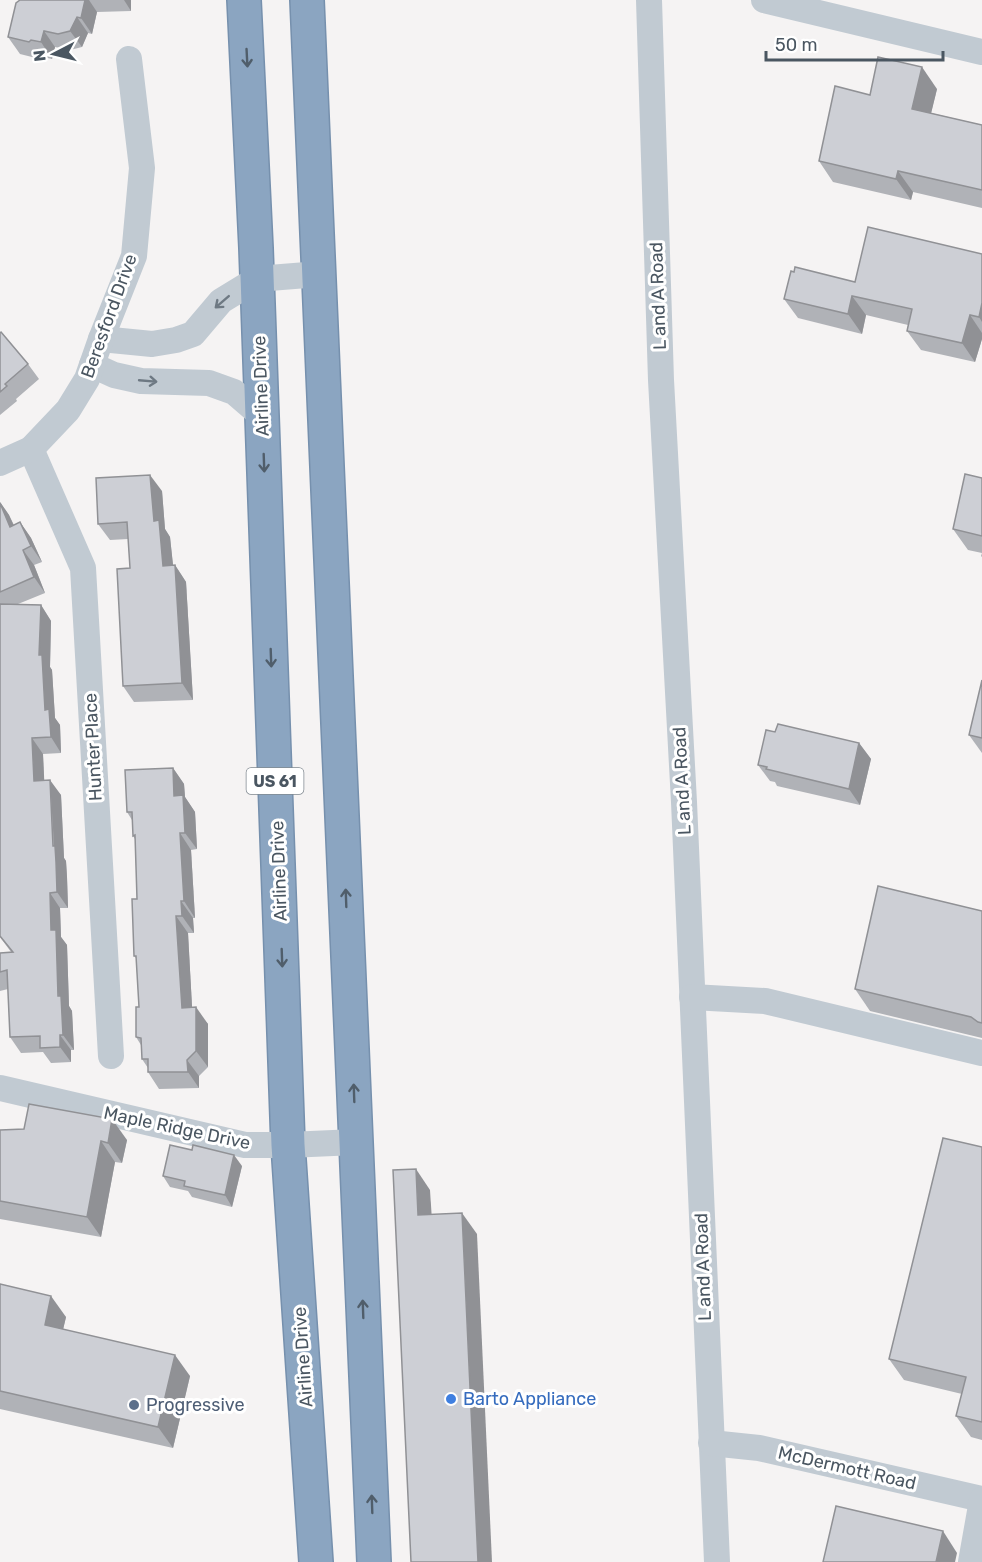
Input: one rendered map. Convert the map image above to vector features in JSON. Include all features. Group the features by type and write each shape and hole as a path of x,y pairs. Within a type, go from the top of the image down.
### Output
{"highway":[{"name":"Airline Drive","path":"244,0 257,279 288,1145 316,1562"},
{"path":"307,0 374,1562"}],"street":[{"name":"L and A Road","path":"649,0 661,380 684,802 717,1562"},
{"path":"764,0 982,52"},
{"name":"Beresford Drive","path":"0,463 31,449 68,410 87,379 134,256 142,168 129,59"},
{"path":"101,339 152,344 176,340 193,334 221,301 257,279 319,274"},
{"path":"92,365 114,375 141,381 209,383 234,392 262,417"},
{"name":"Hunter Place","path":"31,449 82,568 111,1056"},
{"path":"692,997 765,1001 982,1053"},
{"name":"Maple Ridge Drive","path":"0,1088 245,1145 356,1142"},
{"name":"McDermott Road","path":"711,1443 759,1448 982,1500"},
{"path":"971,1562 982,1500"}],"building":[{"path":"20,0 85,0 81,18 77,17 70,31 58,34 44,31 41,42 31,40 29,42 8,37 16,3"},
{"path":"878,57 922,67 912,109 982,125 982,190 898,171 896,179 819,161 835,86 870,95"},
{"path":"868,227 982,254 982,303 979,317 970,315 962,343 907,331 912,309 852,296 848,314 784,299 791,271 794,272 795,267 855,282"},
{"path":"0,333 28,364 5,384 7,386 0,392"},
{"path":"965,474 982,478 982,536 953,529"},
{"path":"150,475 154,521 159,520 163,566 175,565 182,683 123,686 117,569 130,568 127,522 98,524 96,478"},
{"path":"0,503 10,527 20,522 31,546 23,550 34,577 0,592"},
{"path":"0,604 41,605 39,655 42,655 45,710 49,709 51,737 32,738 34,781 50,780 57,892 50,893 51,930 56,930 58,996 61,996 63,1035 60,1035 60,1047 40,1048 40,1036 10,1037 7,970 0,972 0,953 13,952 0,936"},
{"path":"982,680 982,738 969,735"},
{"path":"778,724 859,743 849,789 766,769 767,767 758,765 766,730 775,732"},
{"path":"173,768 174,796 183,795 185,833 180,833 184,901 181,901 182,916 176,916 182,1008 196,1007 196,1051 187,1060 188,1072 148,1072 148,1059 142,1059 141,1038 136,1037 136,1007 139,1007 132,899 137,899 135,835 133,836 132,812 127,812 125,770"},
{"path":"878,886 982,911 982,1023 971,1017 855,989"},
{"path":"29,1104 112,1119 108,1143 101,1141 87,1217 0,1201 0,1130 24,1129"},
{"path":"943,1138 982,1147 982,1422 956,1416 966,1377 889,1359"},
{"path":"170,1145 192,1150 193,1145 234,1155 225,1195 184,1186 185,1181 163,1176"},
{"name":"Barto Appliance","path":"416,1169 418,1215 462,1213 478,1562 411,1562 393,1170"},
{"path":"0,1284 51,1296 45,1325 175,1355 158,1427 0,1391"},
{"path":"836,1506 943,1531 936,1562 823,1562"}],"place":[{"name":"Barto Appliance","path":"451,1399"},
{"name":"Progressive","path":"134,1405"}]}
